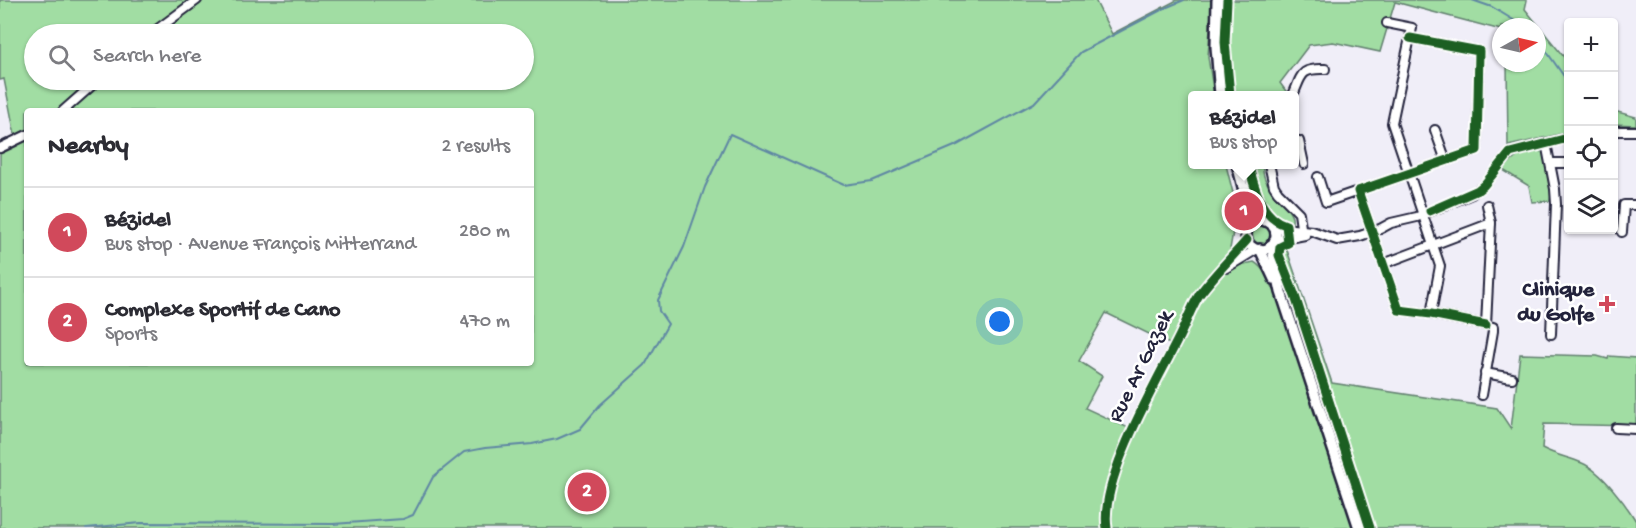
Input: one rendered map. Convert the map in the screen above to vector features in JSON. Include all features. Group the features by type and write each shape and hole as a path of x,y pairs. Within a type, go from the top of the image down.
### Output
{"main road":[{"path":"1217,0 1216,47 1220,91"},
{"path":"1238,169 1249,212 1249,226"},
{"path":"1243,182 1257,210 1265,221 1274,227 1273,243 1281,292 1359,528"},
{"path":"1265,221 1255,221 1249,226 1246,232 1247,240 1258,249 1281,292"},
{"path":"1258,249 1273,243"}],"street":[{"path":"165,24 197,0"},
{"path":"1387,23 1412,28 1392,123 1440,266 1431,314"},
{"path":"1318,177 1326,202 1477,150 1479,51 1410,38"},
{"path":"1295,91 1306,70 1325,69"},
{"path":"66,108 87,90"},
{"path":"1435,130 1446,160"},
{"path":"1618,131 1636,130"},
{"path":"0,148 24,136"},
{"path":"1273,243 1302,232 1312,231 1340,240 1372,232 1478,190 1510,153 1564,139"},
{"path":"1299,141 1304,164"},
{"path":"1546,143 1551,162 1556,204 1551,334"},
{"path":"1551,162 1564,163"},
{"path":"1270,169 1274,186 1299,213 1302,232"},
{"path":"1358,191 1399,310 1493,327 1482,395"},
{"path":"1486,325 1491,223 1487,205"},
{"path":"1622,232 1624,205 1636,206"},
{"path":"1383,264 1491,223"},
{"path":"1274,227 1302,232"},
{"name":"Rue Ar Gazek","path":"1107,528 1110,489 1130,437 1197,298 1247,240"},
{"name":"Rue Ar Gazek","path":"1220,272 1258,249"},
{"path":"1485,373 1512,378"},
{"path":"1616,428 1636,429"}],"green space":[{"path":"0,0 1095,0 1112,34 1177,0 1212,0 1208,57 1213,91 1188,91 1188,169 1227,169 1237,209 1230,249 1240,265 1254,262 1263,271 1281,306 1313,410 1354,528 0,528 0,154 17,146 4,79 0,80","holes":["1106,313 1178,348 1137,432 1085,408 1102,376 1079,361"]},
{"path":"1223,0 1527,0 1525,9 1532,18 1492,18 1492,28 1395,2 1380,52 1333,42 1309,45 1280,83 1286,91 1224,91 1220,48"},
{"path":"1546,35 1564,57 1564,133 1508,146 1507,72 1546,72"},
{"path":"1618,112 1636,117 1636,125 1618,124"},
{"path":"1542,148 1552,190 1550,201 1532,202 1529,186 1503,170 1520,155"},
{"path":"1244,169 1263,169 1265,180 1288,209 1292,217 1292,225 1278,224 1265,215 1251,190"},
{"path":"1261,225 1268,228 1271,235 1268,242 1261,245 1254,242 1251,235 1254,228"},
{"path":"1287,250 1332,383 1497,408 1511,429 1520,354 1597,356 1608,359 1609,356 1636,358 1636,426 1544,424 1542,448 1582,463 1597,473 1626,505 1636,521 1636,528 1363,528 1279,275 1282,253"}],"waterway":[{"path":"86,528 141,523 333,524 403,519 413,515 433,477 464,452 532,444 557,439 580,429 600,405 645,365 668,324 659,311 658,300 684,247 705,187 730,134 844,185 872,181 957,145 1034,103 1081,52 1184,0"},
{"path":"1472,0 1492,7 1510,18"},
{"path":"1546,51 1564,76"}],"cycle path":[{"path":"1227,0 1225,42 1230,91"},
{"path":"1410,38 1479,51 1477,150 1358,191 1399,310 1486,325"},
{"path":"1430,211 1478,190 1510,153 1564,139"},
{"path":"1249,169 1264,209 1270,216 1286,225 1288,243 1280,247 1279,255 1295,296 1370,528"},
{"path":"1107,528 1107,508 1112,484 1120,458 1144,404 1199,295 1247,240"}],"place":[{"name":"Bézidel","path":"1244,211"},
{"name":"Clinique du Golfe","path":"1607,304"},
{"name":"Complexe Sportif de Cano","path":"587,492"}]}
